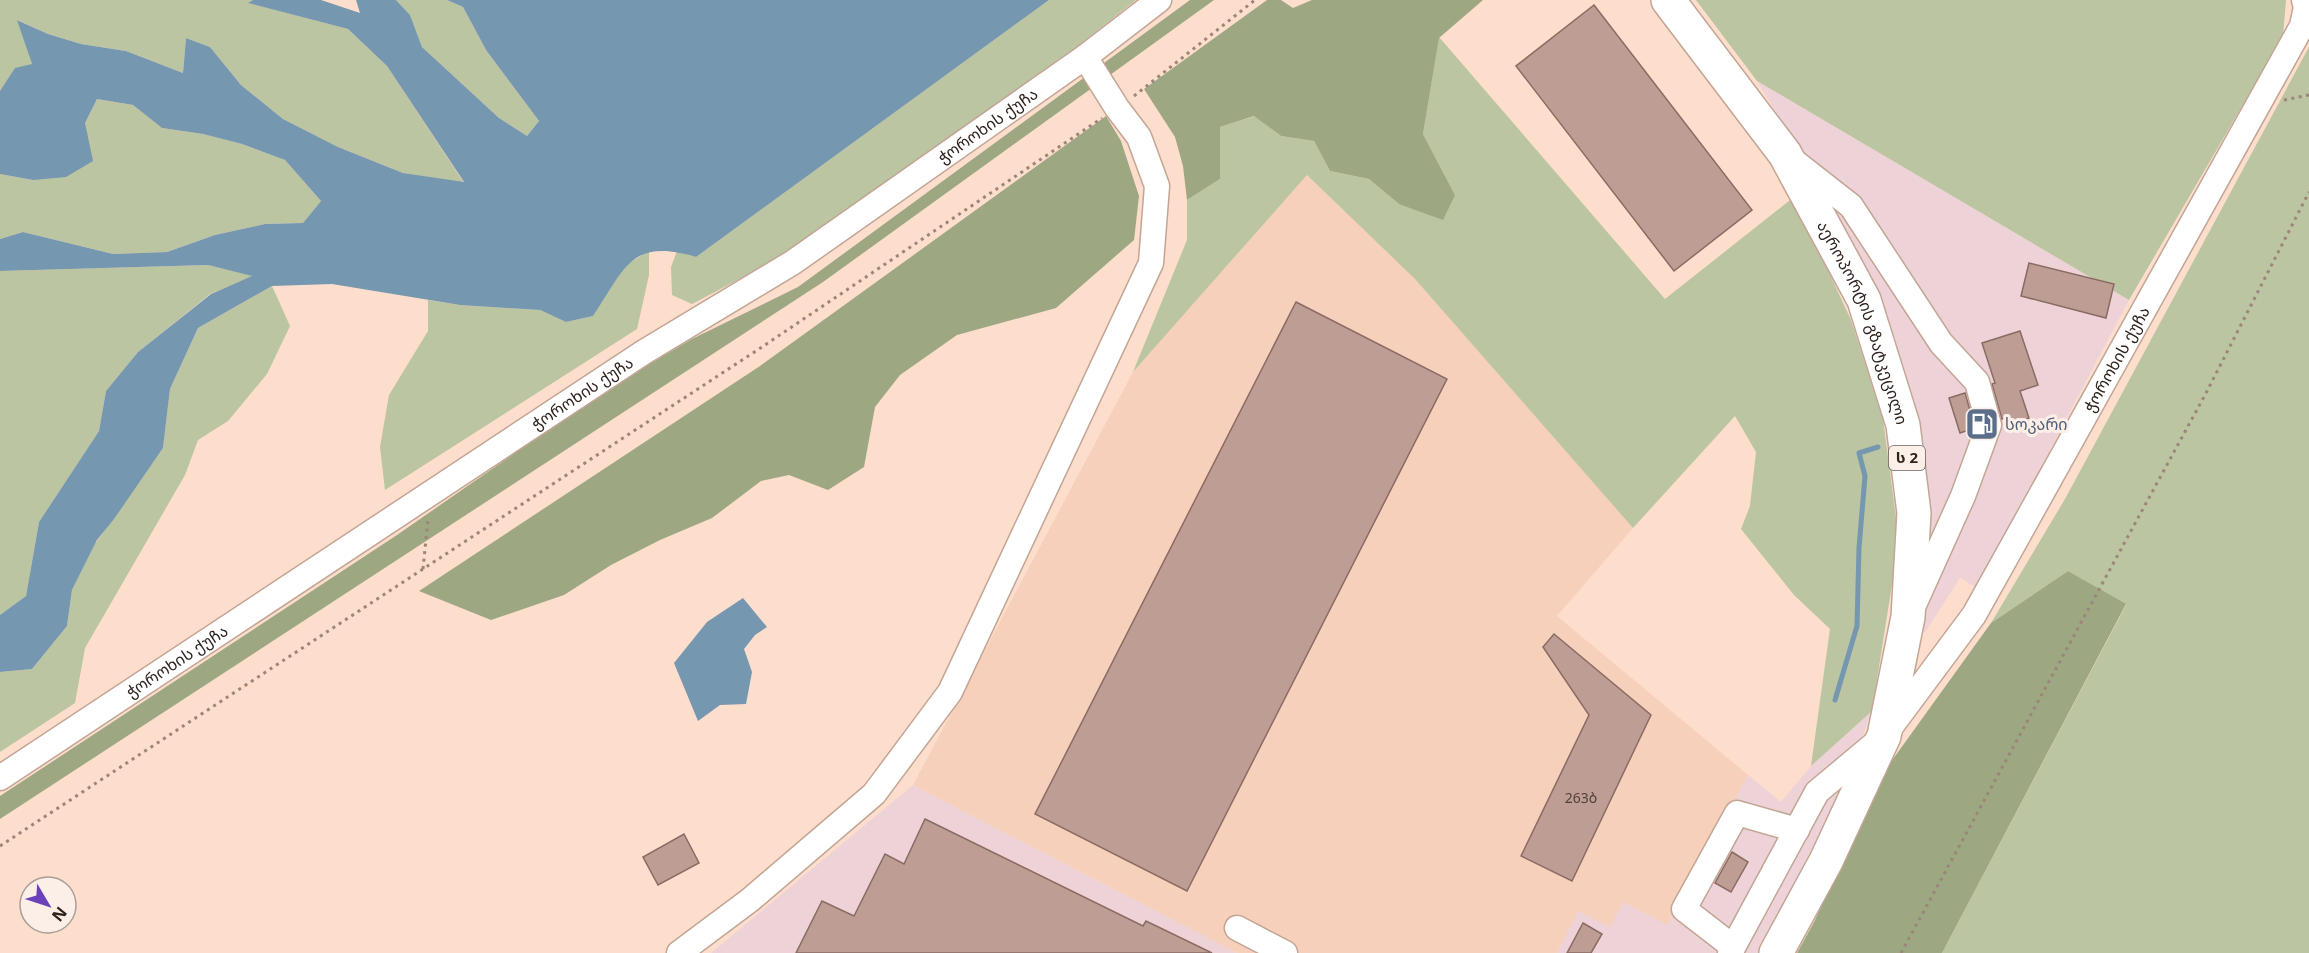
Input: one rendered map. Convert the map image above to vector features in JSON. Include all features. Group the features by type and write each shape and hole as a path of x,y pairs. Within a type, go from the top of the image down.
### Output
{"highway":[{"name":"აეროპორტის გზატკეცილი","path":"1668,0 1785,154 1864,300 1903,425 1914,513 1908,617 1884,736 1827,861 1776,953"}],"street":[{"name":"ჭოროხის ქუჩა","path":"0,778 644,352 792,263 1085,57 1159,0"},
{"name":"ჭოროხის ქუჩა","path":"1732,950 1817,792 1884,736 1974,615 2302,26 2306,4"},
{"path":"679,953 750,900 874,795 950,692 1151,263 1157,186 1139,137 1117,108 1085,57"},
{"path":"1785,154 1851,206 1941,343 1977,382 1989,425 1963,496 1908,617"},
{"path":"1732,950 1684,909 1737,813 1797,830"},
{"path":"1237,928 1285,953"}],"path":[{"path":"0,846 752,354 1117,108 1255,0"},
{"path":"1900,953 2200,405 2309,192"},
{"path":"423,569 430,494"}],"shaded area":[{"path":"1757,81 2129,300 1977,588 1960,578 1924,634 1926,524 1898,353 1838,215"},
{"path":"1307,175 1415,279 1633,528 1557,616 1748,775 1667,925 1623,902 1610,927 1578,911 1557,953 1237,953 913,785 1133,372"},
{"path":"1872,711 1818,855 1763,953 1557,953 1578,910 1623,902 1741,787 1748,775 1781,802 1811,766"},
{"path":"913,785 1237,953 711,953"}],"green space":[{"path":"0,0 253,0 249,3 348,29 387,66 464,183 403,173 338,147 283,119 241,85 210,47 186,38 183,73 126,51 81,44 48,34 18,20 32,64 0,91"},
{"path":"396,0 447,0 463,7 486,50 539,121 527,136 499,118 422,47 410,15"},
{"path":"1049,0 1136,0 1075,48 780,258 692,304 672,295 671,267 677,251 696,257"},
{"path":"1190,0 1214,0 823,282 0,819 0,796 397,535 610,387 692,339 798,287"},
{"path":"1267,0 1281,0 1293,8 1312,0 1483,0 1439,38 1423,134 1455,195 1443,220 1399,204 1369,179 1330,171 1314,141 1281,136 1254,116 1220,127 1220,179 1187,200 1183,166 1175,137 1144,89"},
{"path":"1696,0 2286,0 2283,36 2129,300 1757,81"},
{"path":"1439,37 1665,299 1794,197 1851,320 1883,419 1899,540 1872,711 1811,766 1830,629 1794,595 1741,529 1750,506 1756,452 1735,416 1633,528 1415,279 1307,175 1133,372 1187,240 1187,200 1220,179 1220,127 1255,116 1281,136 1314,141 1330,171 1369,179 1399,204 1455,195 1423,134"},
{"path":"2309,47 2309,953 1942,953 2126,605 2068,571 1991,623 2065,499"},
{"path":"97,99 133,105 162,128 203,134 242,144 285,160 321,201 303,223 265,224 215,235 167,252 113,254 23,232 0,239 0,174 33,180 85,123"},
{"path":"1106,116 1121,141 1139,196 1134,240 1056,308 957,335 900,375 875,407 864,467 828,490 789,475 761,481 712,518 660,540 611,565 564,595 491,620 419,591 760,366"},
{"path":"649,251 649,275 637,329 385,490 380,447 389,395 428,331 428,300 460,305 540,310 566,322 593,316 624,266"},
{"path":"208,265 253,276 210,294 138,352 106,391 99,431 39,522 26,596 0,615 0,271"},
{"path":"272,286 290,326 267,374 228,421 198,440 185,475 85,648 75,703 0,752 0,672 32,669 67,626 72,590 95,544 163,448 170,389 198,328"},
{"path":"2068,571 2126,604 1942,953 1797,953 1888,766 1991,623"}],"water":[{"path":"253,0 321,0 360,13 356,0 396,0 410,15 422,47 499,118 527,136 539,121 486,50 463,7 447,0 1049,0 696,257 657,251 643,254 632,261 622,271 593,316 566,322 540,310 460,305 332,284 272,286 198,328 170,389 163,448 97,540 72,590 67,626 32,669 0,672 0,615 26,596 39,522 99,431 106,391 138,352 211,294 252,276 208,265 0,271 0,239 23,232 113,254 167,252 215,235 265,224 303,223 321,201 285,160 242,144 203,134 162,128 133,105 97,99 85,123 93,161 66,177 33,180 0,174 0,91 15,68 32,64 17,20 48,34 81,44 126,51 183,73 186,38 210,47 241,85 283,119 338,147 403,173 464,182 387,66 348,29 248,3"},
{"path":"743,598 767,627 755,635 744,649 752,672 746,704 720,705 698,721 674,663 707,622"}],"building":[{"path":"1594,5 1752,210 1674,271 1516,66"},
{"path":"2029,263 2114,284 2106,318 2021,296"},
{"path":"1296,302 1447,379 1187,891 1035,814"},
{"path":"2020,331 2038,385 2020,391 2029,418 2009,425 2006,418 2002,419 1992,384 1995,383 1982,343"},
{"path":"1965,393 1974,424 1972,429 1960,433 1949,398"},
{"path":"1554,634 1651,715 1572,881 1521,856 1589,715 1543,647"},
{"path":"925,819 1143,926 1146,921 1212,953 796,953 822,901 854,916 885,854 904,864"},
{"path":"684,834 699,863 658,885 643,857"},
{"path":"1732,852 1748,862 1731,892 1715,883"},
{"path":"1583,923 1602,934 1591,953 1567,953"}],"waterway":[{"path":"1835,700 1857,626 1859,548 1865,476 1859,453 1878,447"}],"place":[{"name":"სოკარი","path":"1982,424"}]}
